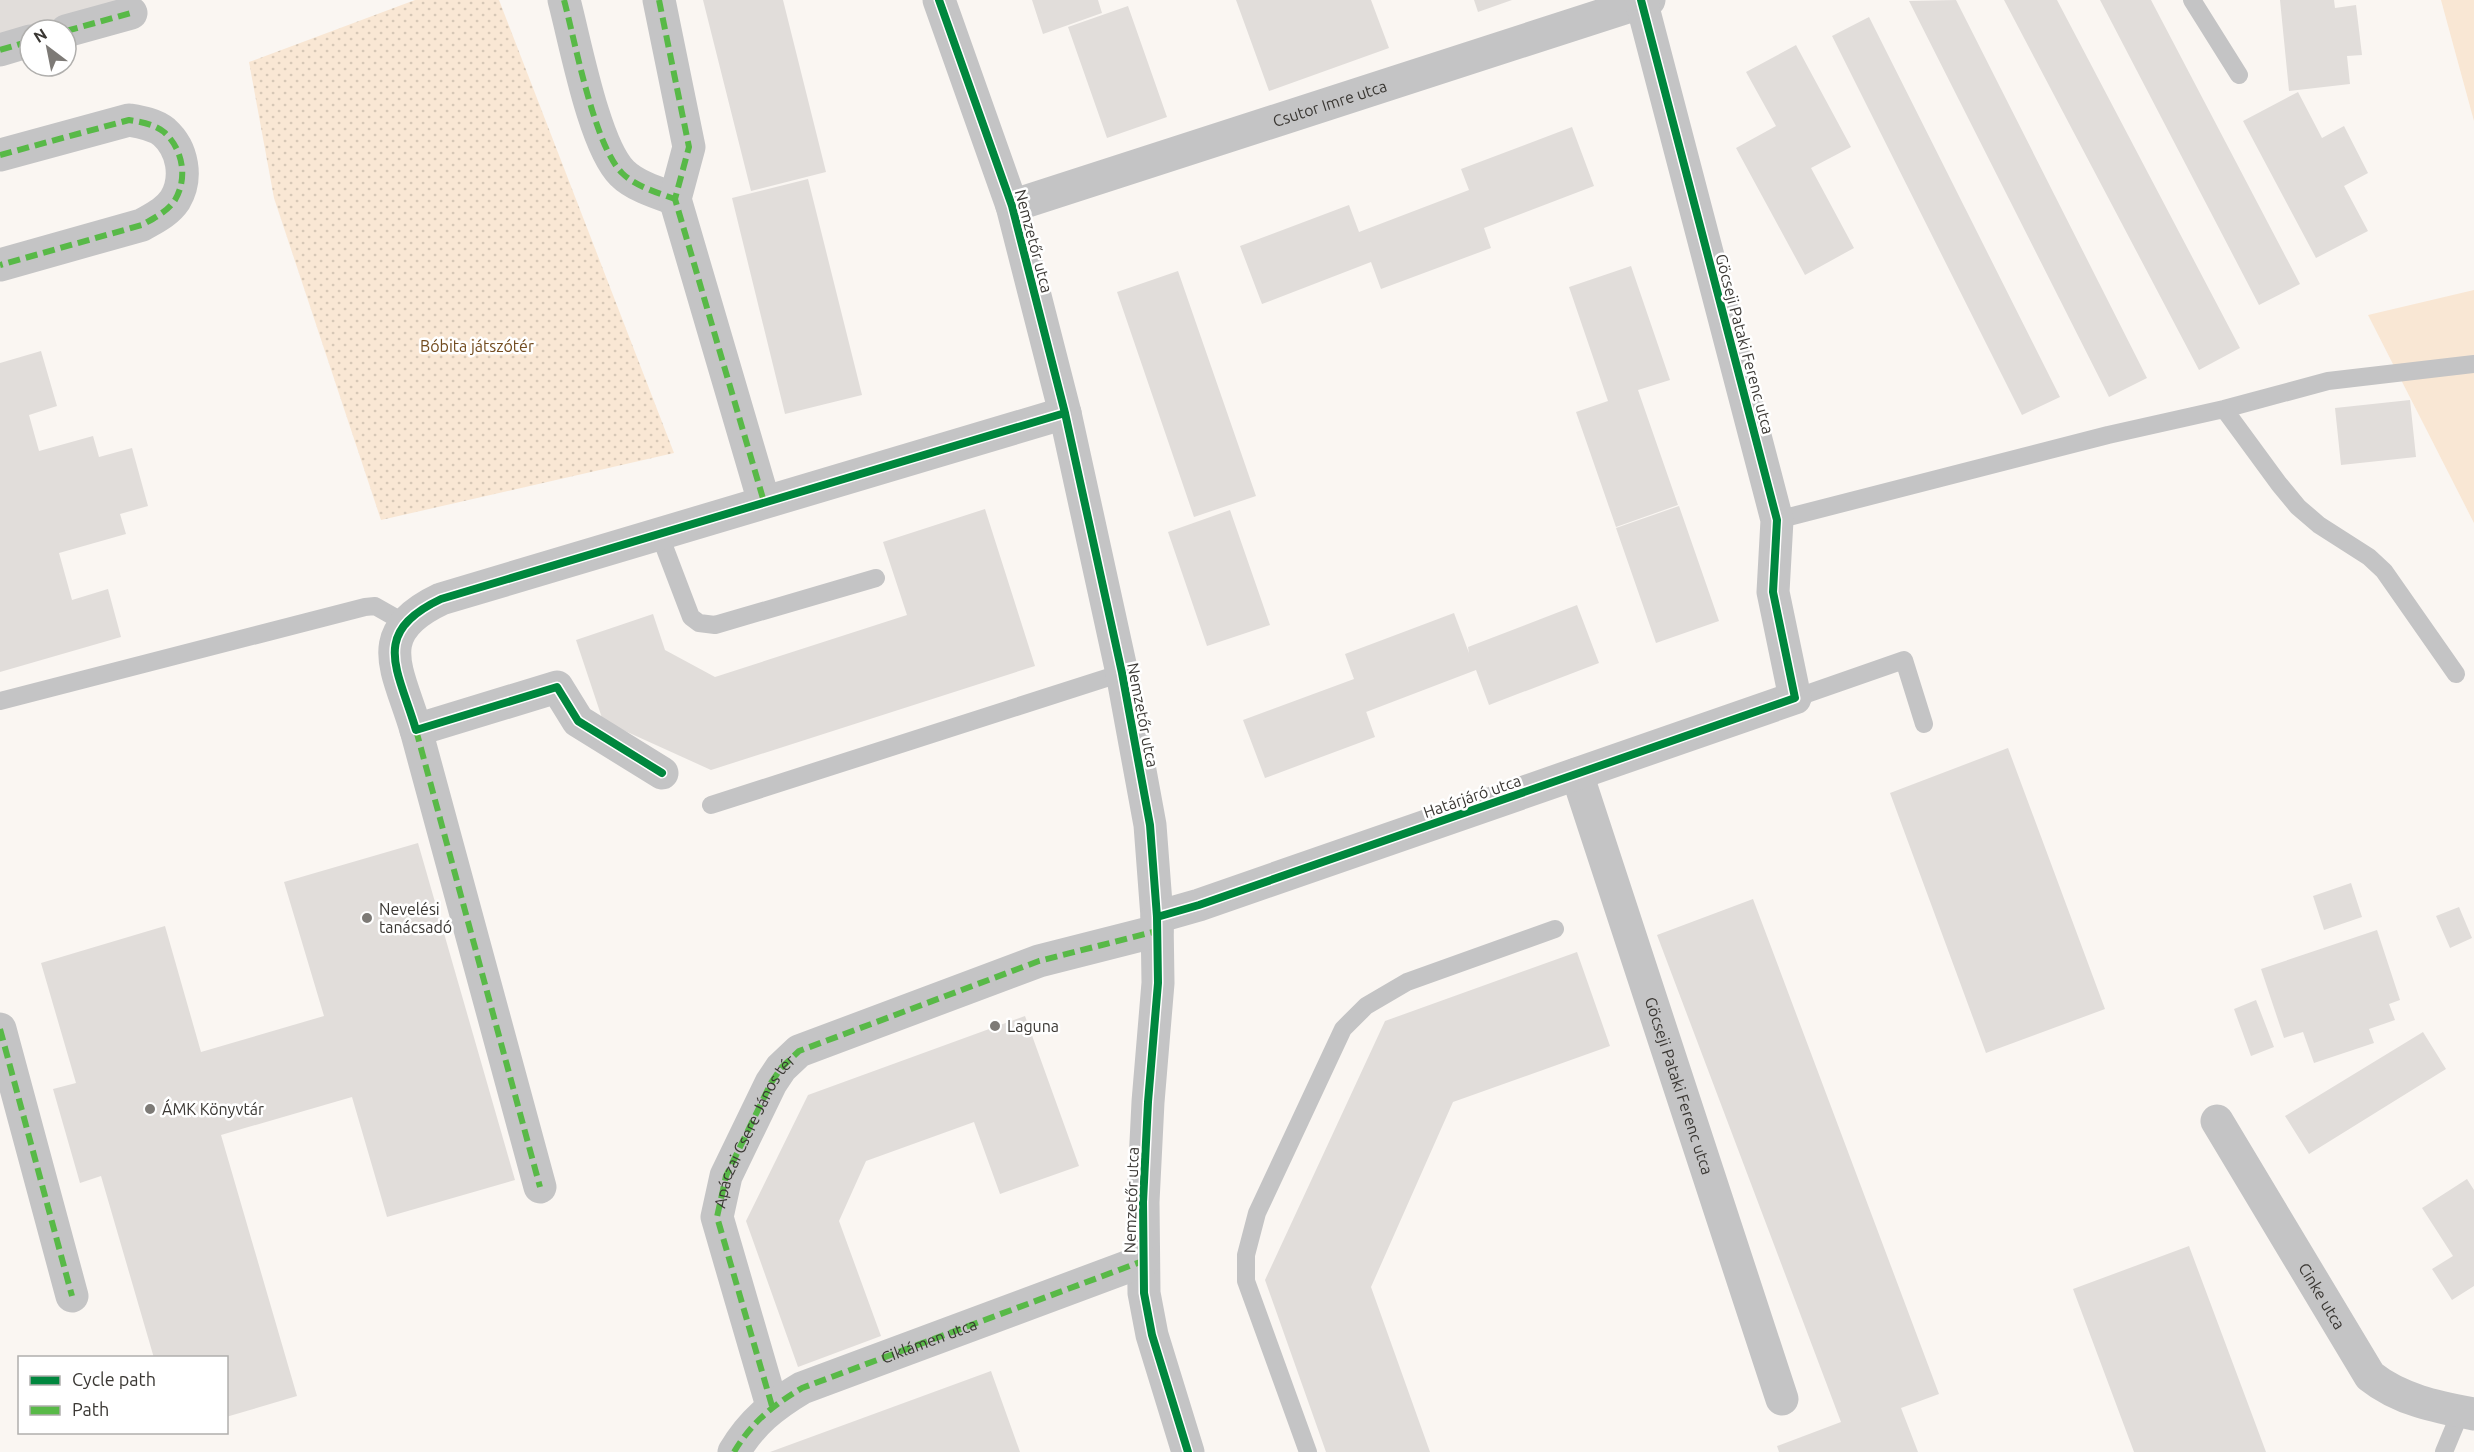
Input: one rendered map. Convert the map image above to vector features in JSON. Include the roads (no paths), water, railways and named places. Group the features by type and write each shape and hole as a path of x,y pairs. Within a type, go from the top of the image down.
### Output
{"street":[{"path":"564,0 601,140 622,173 649,189 675,199"},
{"path":"659,0 689,147 675,199 764,502"},
{"name":"Nemzetőr utca","path":"939,0 1012,206 1065,413 1122,673 1150,825 1157,924 1158,984 1148,1102 1144,1293 1152,1335 1188,1452"},
{"name":"Csutor Imre utca","path":"1012,206 1644,1"},
{"name":"Göcseji Pataki Ferenc utca","path":"1644,1 1777,520 1773,592 1795,698"},
{"path":"78,28 131,13"},
{"path":"0,50 18,45"},
{"path":"0,155 129,120 147,123 163,131 175,145 182,161 182,185 174,201 162,214 142,225 0,265"},
{"path":"540,1187 394,656 396,637 405,623 417,610 441,599 1065,413"},
{"path":"416,730 557,687 578,721 662,773"},
{"name":"Határjáró utca","path":"1157,924 1210,902 1795,698"},
{"name":"Göcseji Pataki Ferenc utca","path":"1577,774 1782,1399"},
{"name":"Apáczai Csere János tér","path":"772,1406 717,1217 726,1176 771,1083 781,1068 799,1051 1039,961 1157,924"},
{"path":"0,1029 72,1296"},
{"name":"Cinke utca","path":"2217,1121 2370,1376 2391,1392 2408,1399 2467,1412"},
{"name":"Ciklámen utca","path":"734,1452 744,1435 772,1406 802,1388 1143,1261"}],"lane":[{"path":"2192,0 2239,75"},
{"path":"1777,520 2108,435 2224,410 2328,381 2474,364"},
{"path":"2224,410 2298,507 2319,525 2368,556 2384,571 2457,674"},
{"path":"659,533 691,616 699,622 715,625 876,578"},
{"path":"0,701 365,607 375,606 405,623"},
{"path":"1795,698 1904,660 1924,724"},
{"path":"711,805 1122,673"},
{"path":"1308,1452 1246,1281 1246,1256 1257,1213 1343,1029 1366,1006 1407,982 1556,929"},
{"path":"2444,1452 2467,1412"}],"place":[{"name":"Nevelési tanácsadó","path":"367,918"},
{"name":"Laguna","path":"995,1026"},
{"name":"ÁMK Könyvtár","path":"150,1109"}],"park label":[{"name":"Bóbita játszótér","path":"477,346"}]}
